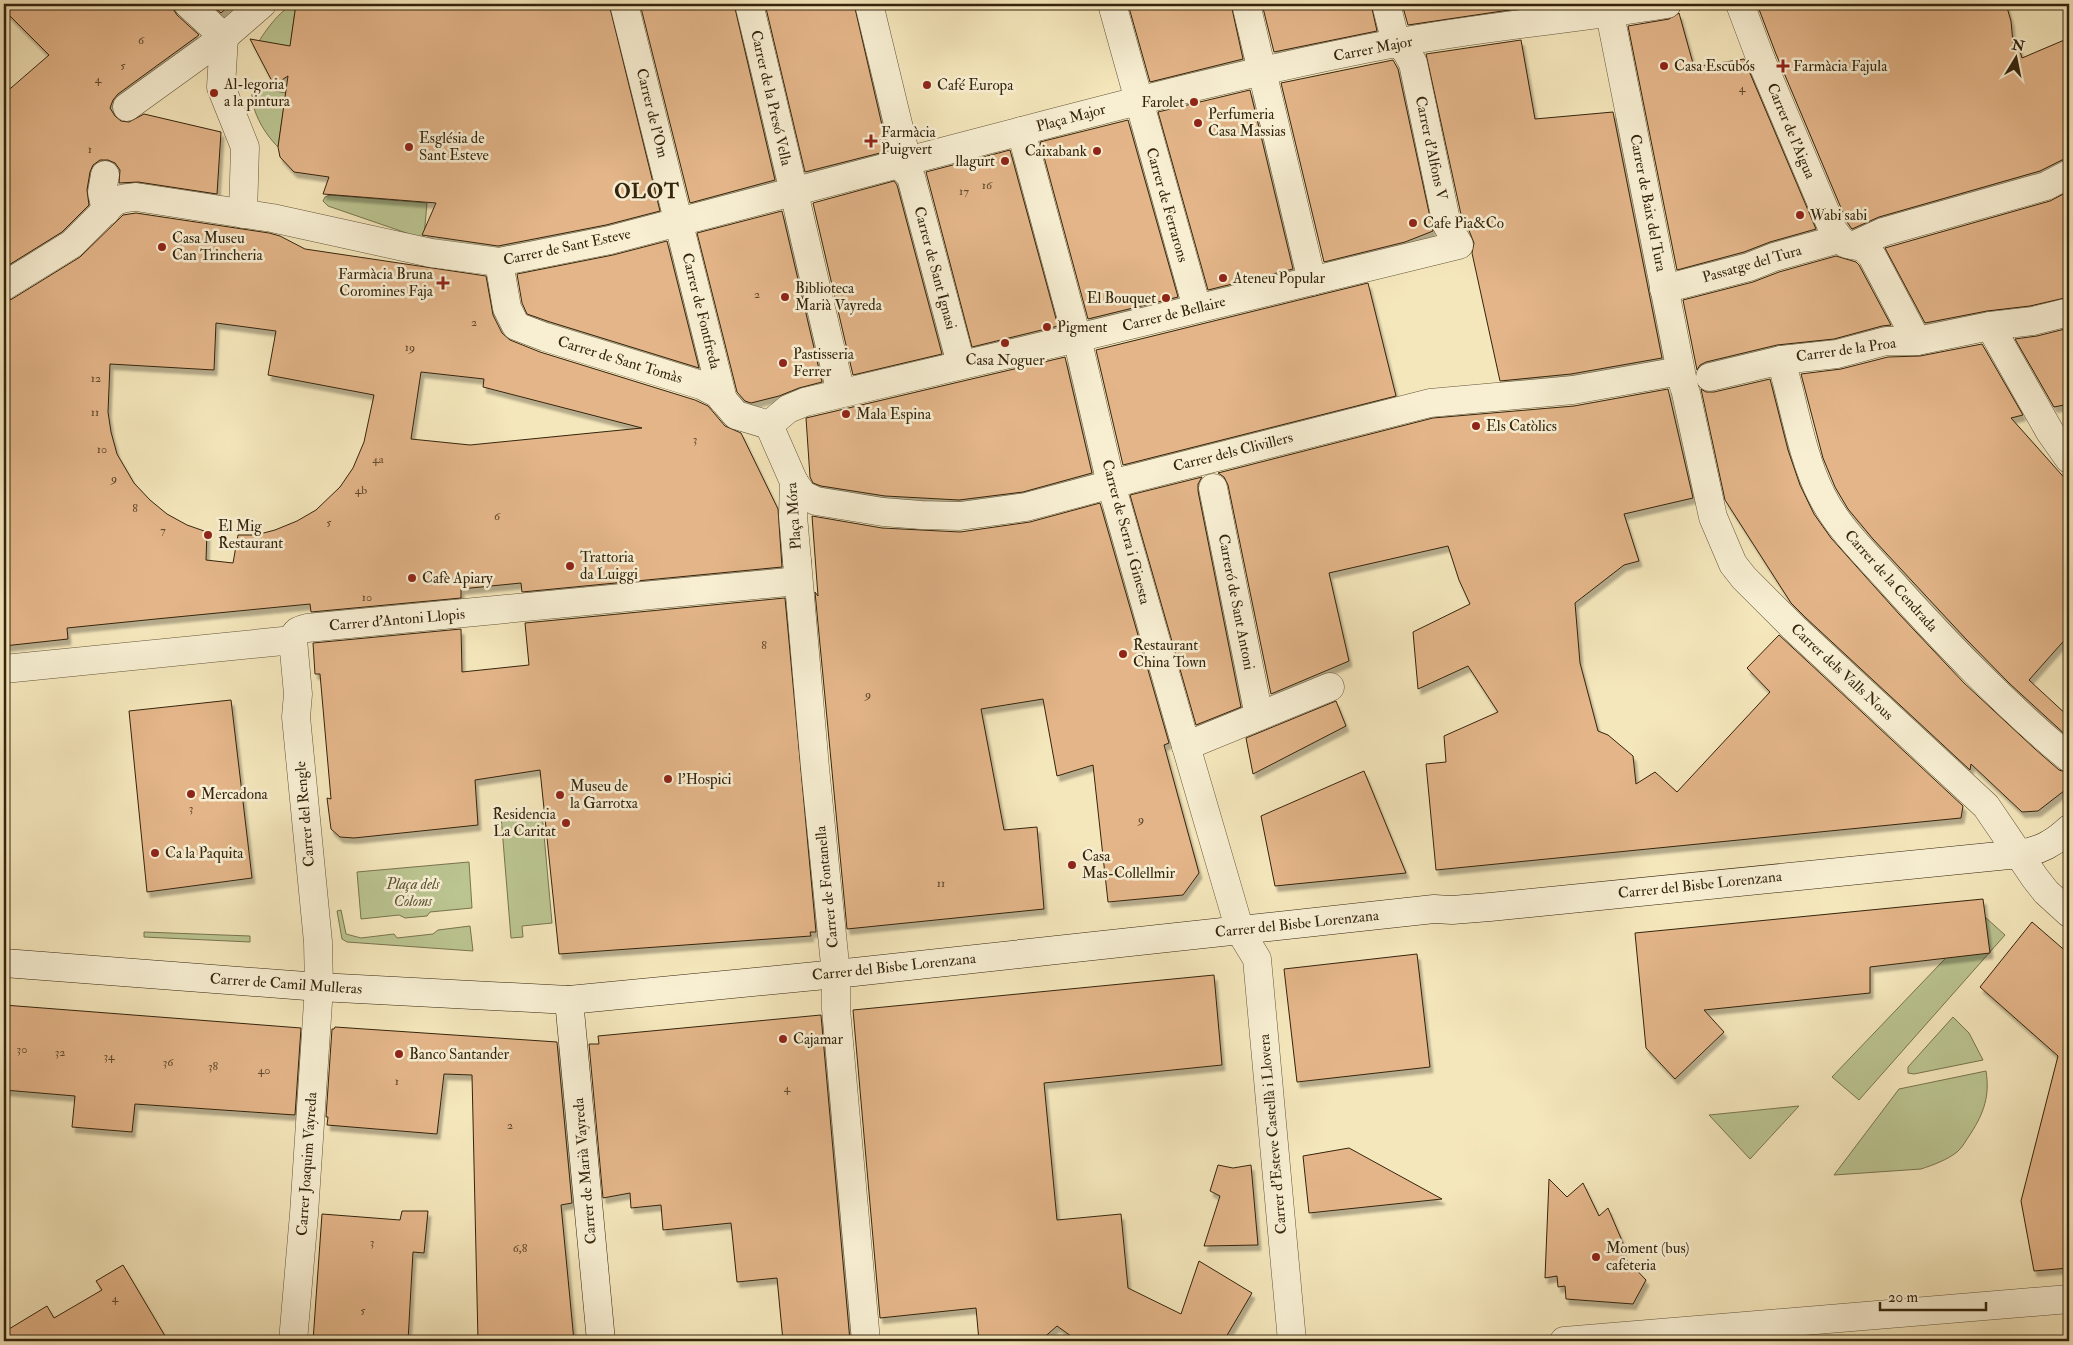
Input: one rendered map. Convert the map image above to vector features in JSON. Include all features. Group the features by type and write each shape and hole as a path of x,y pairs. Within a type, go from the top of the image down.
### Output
{"street":[{"path":"188,4 224,37"},
{"path":"127,107 224,37 262,4"},
{"name":"Carrer de l'Om","path":"624,4 679,222"},
{"name":"Carrer de la Presó Vella","path":"749,4 841,393"},
{"path":"869,4 906,167"},
{"path":"1112,4 1138,101"},
{"path":"1246,4 1312,281"},
{"name":"Carrer d'Alfons V","path":"1386,4 1401,46 1413,63 1447,225 1460,245"},
{"name":"Carrer Major","path":"1138,101 1263,72 1401,46 1500,15 1667,4"},
{"name":"Carrer de l'Aigua","path":"1740,4 1761,60 1833,230 1848,242 1865,248 1872,256 1916,341"},
{"name":"Carrer de Baix del Tura","path":"1610,8 1683,383"},
{"path":"224,37 221,87 245,147 243,214"},
{"name":"Plaça Major","path":"906,167 1021,132 1138,101"},
{"name":"Carrer de Ferrarons","path":"1138,101 1196,308"},
{"name":"Carrer de Serra i Ginesta","path":"1021,132 1077,338 1119,482 1186,746 1240,931"},
{"name":"Carrer de Sant Esteve","path":"4,286 72,244 118,199 136,197 272,218 431,254 499,262 610,240 888,166 906,167"},
{"name":"Carrer de Sant Ignasi","path":"906,167 914,189 961,364"},
{"path":"1848,242 2046,186 2069,174"},
{"path":"105,175 102,192 106,210"},
{"name":"Carrer de Fontfreda","path":"679,222 722,400"},
{"name":"Passatge del Tura","path":"1664,289 1749,267 1774,257 1848,242"},
{"name":"Carrer de Bellaire","path":"772,422 788,409 805,402 1460,245"},
{"name":"Carrer de Sant Tomàs","path":"499,262 507,308 516,326 544,337 639,364 701,385 713,390 736,415 772,422"},
{"name":"Carrer de la Proa","path":"1683,383 1781,360 1837,354 1886,341 1916,341 1990,326 2026,322 2069,312"},
{"path":"1886,341 1899,328 1902,313"},
{"path":"1990,326 2050,432 2069,459"},
{"name":"Carrer de la Cendrada","path":"1781,360 1816,485 1834,516 1849,536 1929,624 2003,698 2069,758"},
{"name":"Carrer dels Clivillers","path":"794,482 803,495 816,501 883,512 950,516 990,512 1026,507 1119,482 1210,471 1430,402 1683,383"},
{"name":"Carrer dels Valls Nous","path":"1683,383 1713,517 1733,564 1744,578 1794,628 1986,806 2022,854 2046,892 2069,913"},
{"name":"Plaça Móra","path":"772,422 794,482 793,522 797,571"},
{"name":"Carreró de Sant Antoni","path":"1210,471 1259,716"},
{"name":"Carrer d'Antoni Llopis","path":"4,669 293,640 294,634 299,630 307,628 797,571"},
{"name":"Carrer de Fontanella","path":"797,571 836,974 836,1009 866,1341"},
{"name":"Carrer del Rengle","path":"293,640 298,694 296,717 318,942 319,987"},
{"path":"1186,746 1330,687"},
{"name":"Carrer del Bisbe Lorenzana","path":"569,1000 836,974 1428,910 1490,907 2022,854 2055,842 2069,829"},
{"name":"Carrer d'Esteve Castellà i Llovera","path":"1240,931 1257,959 1292,1341"},
{"name":"Carrer de Camil Mulleras","path":"4,963 319,987 569,1000"},
{"name":"Carrer Joaquim Vayreda","path":"293,1341 304,1214 319,987"},
{"name":"Carrer de Marià Vayreda","path":"569,1000 600,1341"},
{"path":"1564,1341 2069,1299"}],"green space":[{"path":"296,4 289,56 258,43 269,26 280,14"},
{"path":"259,88 286,93 278,147 264,130 254,108 252,94"},
{"path":"330,195 427,203 424,237 423,239 328,206 323,201 325,197"},
{"path":"542,813 552,923 522,926 523,937 511,938 501,816"},
{"name":"Plaça dels Coloms","path":"469,862 472,908 430,912 427,916 405,918 399,915 361,919 357,872"},
{"path":"341,910 346,934 361,938 394,934 397,938 433,934 438,930 470,926 473,951 347,942 342,939 337,911"},
{"path":"1985,917 2005,935 1859,1100 1832,1077"},
{"path":"144,932 250,936 250,942 144,937"},
{"path":"1953,1017 1969,1033 1983,1060 1914,1074 1908,1073 1908,1067"},
{"path":"1986,1071 1987,1088 1983,1111 1976,1126 1959,1150 1953,1155 1921,1169 1834,1175 1899,1089"},
{"path":"1799,1106 1750,1159 1709,1115"}],"building":[{"path":"4,4 173,4 173,9 177,15 199,35 118,94 110,108 121,121 129,122 144,114 221,132 217,194 138,182 119,183 120,170 115,163 108,160 100,160 93,165 90,172 87,190 89,205 62,232 4,268 4,94 49,55 4,10"},
{"path":"211,4 231,4 221,13"},
{"path":"296,4 609,4 660,211 606,225 498,246 422,235 436,203 323,194 329,177 294,172 280,157 278,147 288,76 274,85 250,39 290,46"},
{"path":"640,4 734,4 775,180 690,203"},
{"path":"765,4 854,4 888,151 805,172"},
{"path":"1128,4 1231,4 1243,59 1150,82"},
{"path":"1262,4 1371,4 1377,31 1274,52"},
{"path":"1402,4 1515,4 1516,9 1408,25"},
{"path":"1757,4 2006,4 2011,21 2013,43 2017,41 2022,58 2069,38 2069,158 2040,171 1879,217 1852,229 1847,222 1776,54"},
{"path":"1679,13 1694,67 1744,59 1816,229 1770,242 1744,252 1677,270 1628,26 1669,19"},
{"path":"1521,40 1535,119 1613,112 1662,358 1571,374 1500,381 1472,253 1474,243 1464,218 1462,219 1426,54"},
{"path":"1393,60 1398,69 1433,231 1405,242 1324,262 1281,83"},
{"path":"1250,90 1293,269 1208,290 1158,112"},
{"path":"1128,120 1178,297 1088,319 1040,142"},
{"path":"1010,150 1058,326 972,347 926,172"},
{"path":"894,181 897,185 942,354 853,375 813,203"},
{"path":"2069,191 2069,297 2030,306 1987,311 1925,323 1885,248 2050,201"},
{"path":"782,211 822,382 751,403 745,401 737,392 697,233"},
{"path":"136,213 269,233 280,236 305,249 486,276 493,315 502,333 510,340 540,352 695,400 708,406 725,426 741,433 778,509 782,567 522,592 521,583 461,589 461,598 311,612 310,604 67,628 68,639 4,646 4,302 80,257 123,215","holes":["216,323 276,331 268,375 374,395 364,442 353,468 340,487 316,510 297,521 256,535 238,535 233,563 206,560 207,532 187,525 167,514 134,483 117,454 108,412 110,364 214,370","421,372 484,379 483,387 642,428 470,445 411,439"]},
{"path":"667,241 699,368 527,314 522,303 517,274 613,255"},
{"path":"1836,256 1856,262 1859,265 1891,325 1834,339 1777,345 1706,362 1700,365 1697,370 1683,300 1753,282 1779,272"},
{"path":"1368,283 1396,396 1123,465 1096,350"},
{"path":"2069,328 2069,404 2054,407 2015,339"},
{"path":"1982,344 2023,415 2011,418 2069,483 2069,635 2029,680 2069,717 2069,738 2009,683 1965,638 1873,539 1848,509 1835,487 1823,458 1801,374 1841,369 1888,357 1920,356"},
{"path":"1065,357 1092,473 1023,492 959,500 885,496 821,486 813,483 810,477 806,418"},
{"path":"1770,379 1788,450 1800,485 1814,514 1831,538 1964,683 2059,770 2069,773 2069,787 2038,811 2022,812 1971,764 1970,770 1805,617 1791,603 1725,500 1701,389 1706,392 1714,392"},
{"path":"1668,389 1693,498 1624,514 1639,561 1624,565 1575,603 1580,663 1598,731 1608,735 1633,756 1636,784 1655,772 1677,792 1770,692 1747,668 1779,635 1963,806 1961,818 1436,870 1426,764 1446,762 1444,736 1498,712 1468,666 1418,689 1413,632 1470,604 1459,580 1448,546 1329,573 1349,661 1271,694 1228,485 1224,477 1218,473 1433,418 1574,406"},
{"path":"1202,477 1198,484 1198,491 1241,707 1196,725 1130,495"},
{"path":"1100,503 1169,743 1164,745 1199,873 1183,895 1108,902 1093,765 1057,776 1043,699 981,709 1004,830 1037,827 1044,909 847,929 815,592 818,596 812,516 882,528 960,532 1030,522"},
{"name":"l'Hospici","path":"785,598 816,932 810,932 811,936 559,954 540,770 475,780 478,825 354,838 340,837 331,829 327,798 331,799 320,674 315,674 313,643 461,629 462,672 529,665 525,623"},
{"path":"231,700 252,878 147,892 129,711"},
{"path":"1336,701 1346,726 1253,774 1246,738"},
{"path":"1364,771 1406,873 1275,886 1261,816"},
{"path":"1983,899 1990,953 1870,967 1870,993 1704,1010 1724,1032 1675,1079 1646,1048 1635,933"},
{"path":"2032,922 2069,954 2069,1268 2034,1271 2021,1201 2058,1056 1980,987"},
{"path":"1417,954 1430,1067 1297,1082 1284,969"},
{"path":"1214,975 1222,1065 1044,1083 1057,1220 1121,1214 1128,1288 1181,1314 1199,1261 1252,1293 1226,1337 1235,1341 1078,1341 1057,1326 1040,1341 979,1341 976,1308 880,1318 853,1010"},
{"path":"4,1005 301,1028 295,1115 135,1104 132,1132 72,1127 75,1096 4,1090"},
{"path":"821,1015 850,1341 783,1341 777,1278 737,1282 731,1223 663,1230 661,1205 631,1208 630,1193 603,1198 589,1044 599,1044 598,1036"},
{"path":"335,1027 557,1042 572,1203 561,1205 574,1341 478,1341 472,1075 444,1074 437,1134 327,1125 332,1029"},
{"path":"1349,1148 1442,1199 1309,1213 1303,1156"},
{"path":"1218,1165 1233,1168 1251,1165 1258,1245 1204,1246 1220,1196 1210,1191"},
{"path":"1549,1179 1567,1197 1583,1183 1599,1216 1608,1208 1623,1243 1623,1256 1646,1280 1633,1304 1566,1299 1565,1286 1558,1287 1557,1276 1545,1278"},
{"path":"402,1211 428,1211 424,1253 413,1252 408,1341 313,1341 322,1214 400,1220"},
{"path":"123,1265 168,1341 4,1341 4,1332 47,1306 54,1318 102,1290 96,1281"}],"place":[{"name":"Casa Escubós","path":"1664,66"},
{"name":"Farmàcia Fajula","path":"1783,66"},
{"name":"Café Europa","path":"927,85"},
{"name":"Al-legoria a la pintura","path":"214,93"},
{"name":"Farolet","path":"1194,102"},
{"name":"Perfumeria Casa Massias","path":"1198,123"},
{"name":"Farmàcia Puigvert","path":"871,141"},
{"name":"Església de Sant Esteve","path":"409,147"},
{"name":"Caixabank","path":"1097,151"},
{"name":"llagurt","path":"1005,161"},
{"name":"Wabi sabi","path":"1800,215"},
{"name":"Cafe Pia&Co","path":"1413,223"},
{"name":"Casa Museu Can Trincheria","path":"162,247"},
{"name":"Ateneu Popular","path":"1223,278"},
{"name":"Farmàcia Bruna Coromines Faja","path":"443,283"},
{"name":"Biblioteca Marià Vayreda","path":"785,297"},
{"name":"El Bouquet","path":"1166,298"},
{"name":"Pigment","path":"1047,327"},
{"name":"Casa Noguer","path":"1005,343"},
{"name":"Pastisseria Ferrer","path":"783,363"},
{"name":"Mala Espina","path":"846,414"},
{"name":"Els Catòlics","path":"1476,426"},
{"name":"El Mig Restaurant","path":"208,535"},
{"name":"Trattoria da Luiggi","path":"570,566"},
{"name":"Cafè Apiary","path":"412,578"},
{"name":"Restaurant China Town","path":"1123,654"},
{"name":"l'Hospici","path":"668,779"},
{"name":"Mercadona","path":"191,794"},
{"name":"Museu de la Garrotxa","path":"560,795"},
{"name":"Residencia La Caritat","path":"566,823"},
{"name":"Ca la Paquita","path":"155,853"},
{"name":"Casa Mas-Collellmir","path":"1072,865"},
{"name":"Cajamar","path":"783,1039"},
{"name":"Banco Santander","path":"399,1054"},
{"name":"Moment (bus) cafeteria","path":"1596,1257"}],"district":[{"name":"OLOT","path":"647,191"}]}
